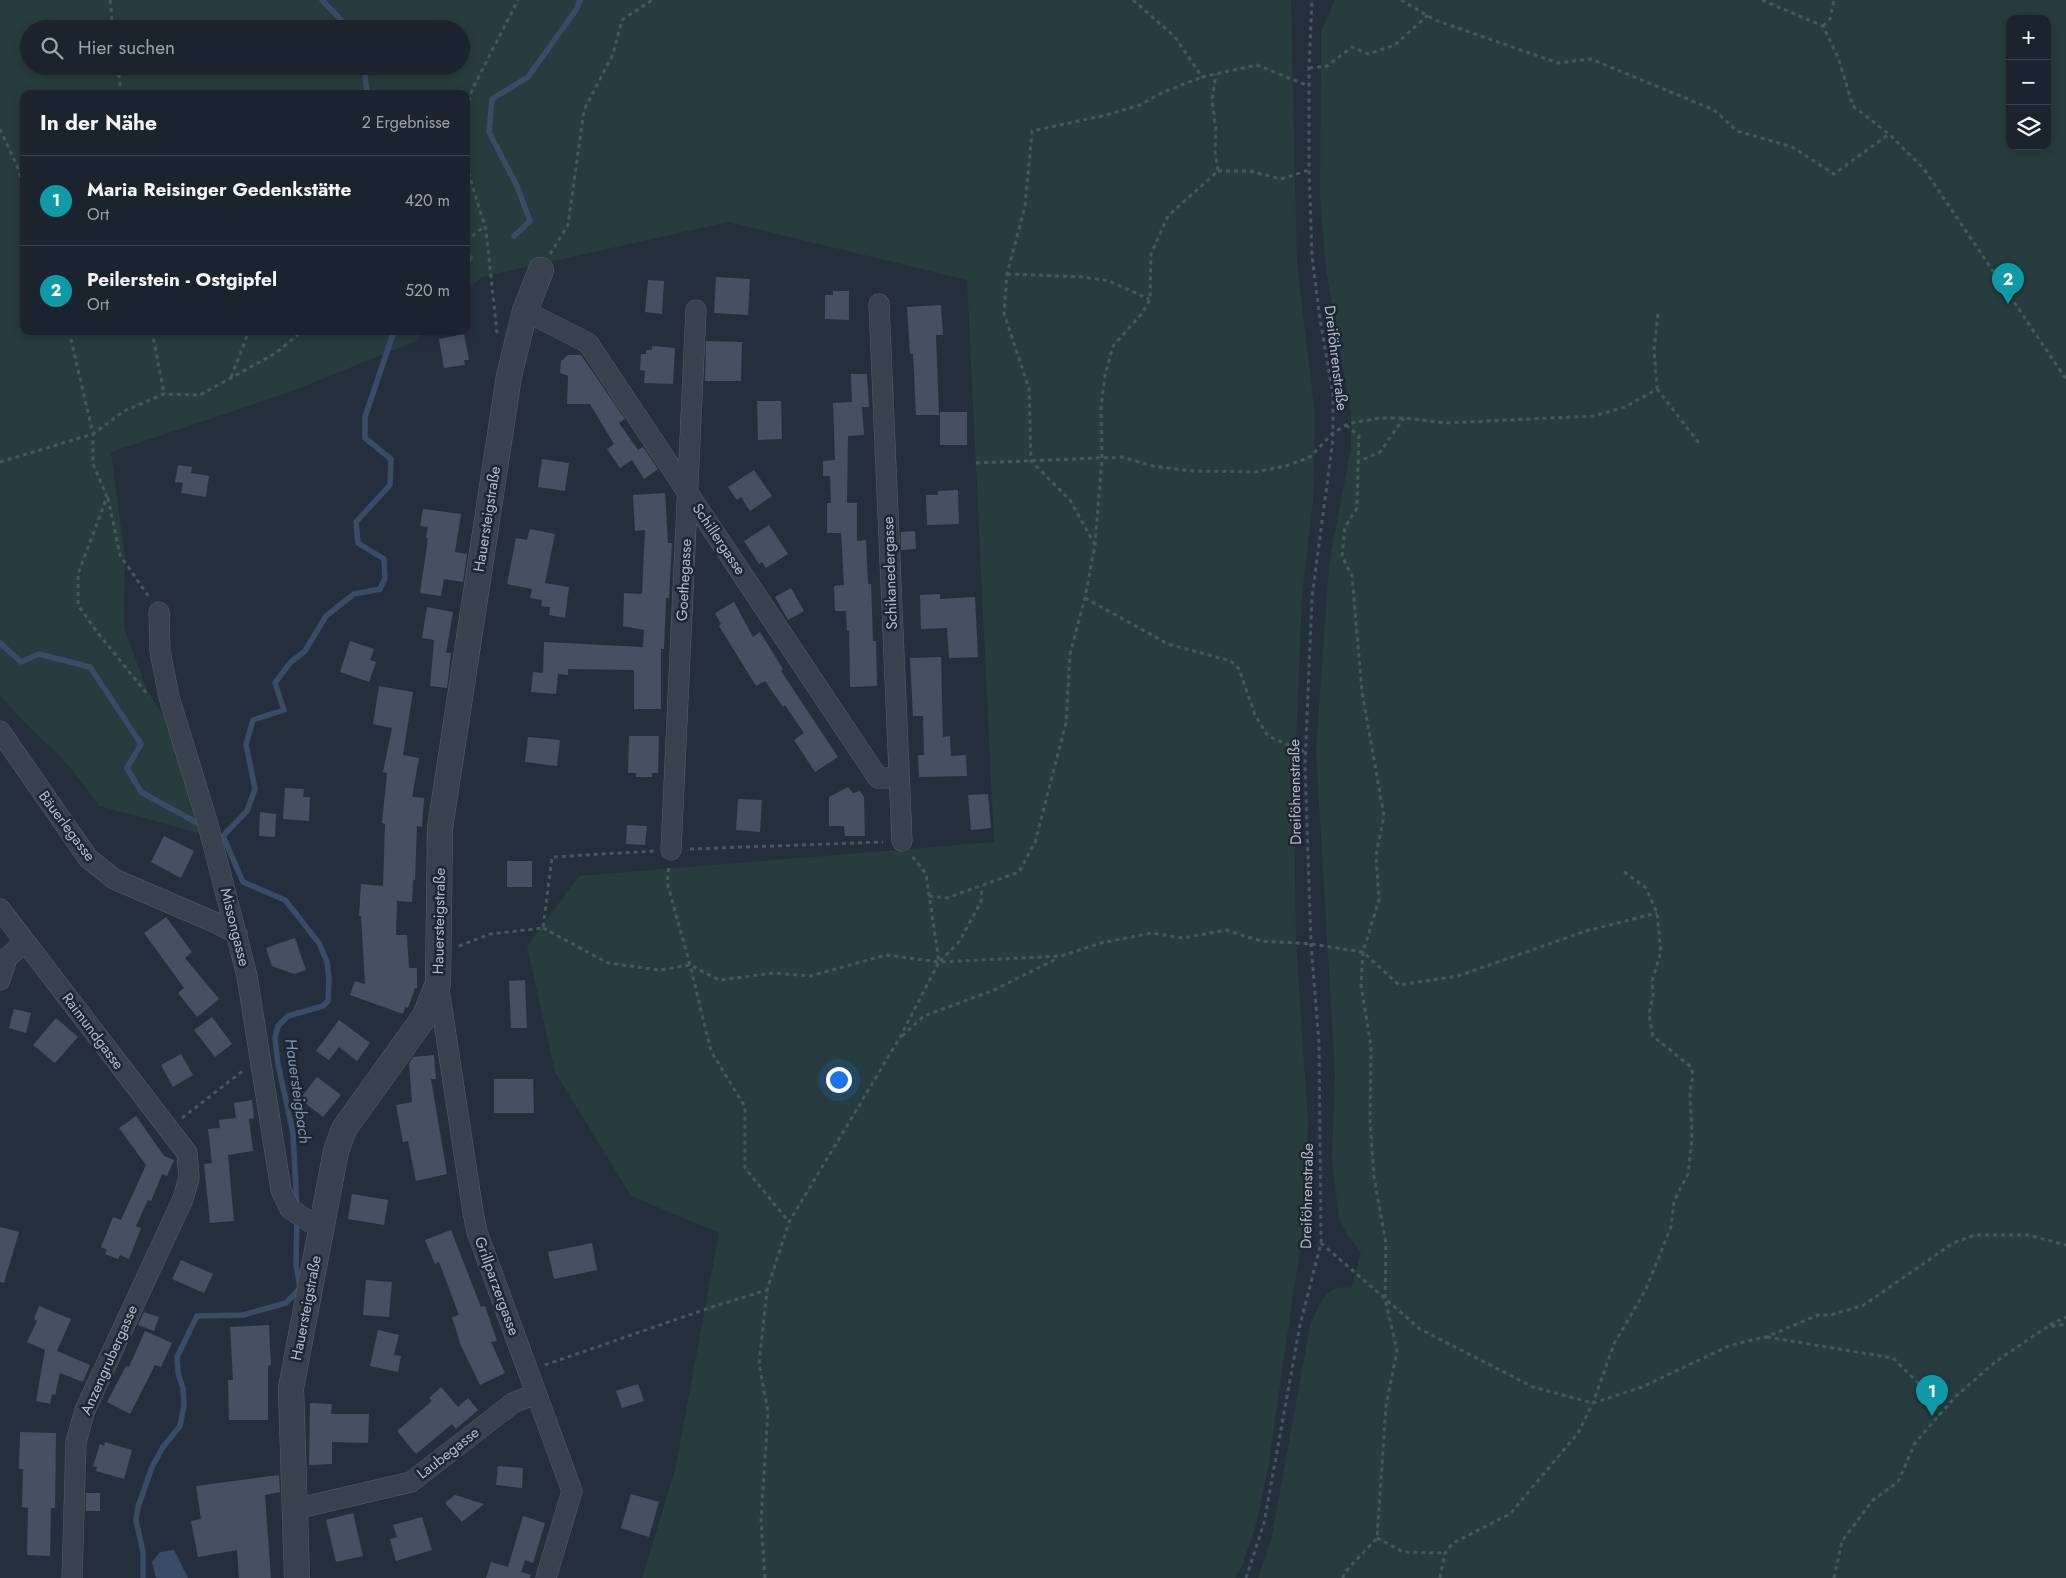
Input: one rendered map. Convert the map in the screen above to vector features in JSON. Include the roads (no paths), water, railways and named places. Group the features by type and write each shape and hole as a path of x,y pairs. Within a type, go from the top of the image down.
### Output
{"street":[{"name":"Hauersteigstraße","path":"297,1578 291,1388 310,1222 344,1129 425,1016 438,983 440,953 440,828 508,376 525,311 541,270"},
{"name":"Schikanedergasse","path":"879,304 902,841"},
{"name":"Goethegasse","path":"671,850 696,310"},
{"name":"Schillergasse","path":"525,311 588,343 878,778 898,778"},
{"name":"Missongasse","path":"159,612 160,651 169,697 207,821 248,976 281,1190 290,1209 310,1222"},
{"name":"Bäuerlegasse","path":"0,731 88,858 114,879 214,922 237,934"},
{"name":"Raimundgasse","path":"0,909 187,1153"},
{"path":"0,980 7,958 25,942"},
{"name":"Grillparzergasse","path":"438,983 472,1212 535,1394 572,1491 546,1578"},
{"name":"Anzengrubergasse","path":"72,1578 76,1442 78,1434 85,1410 183,1199 189,1178 187,1153"},
{"name":"Laubegasse","path":"295,1508 411,1482 512,1403 535,1394"}],"water":[{"path":"174,1550 188,1578 156,1578 152,1562 160,1552"}],"waterway":[{"path":"322,0 341,20"},
{"name":"Hauersteigbach","path":"514,236 530,221 517,186 489,132 492,99 528,77 576,10 580,0"},
{"path":"365,75 367,90"},
{"name":"Hauersteigbach","path":"297,1208 293,1133 278,1064 275,1038 278,1026 288,1016 323,1006 328,1001 329,979 327,962 319,943 285,900 243,882 223,836 247,811 255,789 246,744 253,720 284,710 275,683 290,663 305,651 326,616 354,594 380,589 385,578 384,559 358,543 356,522 390,485 391,459 365,438 365,417 393,335"},
{"path":"0,643 21,662 39,654 90,667 141,744 127,768 141,792 201,825"},
{"name":"Hauersteigbach","path":"143,1578 143,1552 136,1520 138,1507 152,1467 163,1447 180,1426 184,1406 183,1388 178,1373 177,1357 197,1316 243,1315 286,1303 300,1288 296,1265 297,1219"}],"place":[{"name":"Peilerstein - Ostgipfel","path":"2008,304"},
{"name":"Maria Reisinger Gedenkstätte","path":"1932,1416"}]}
